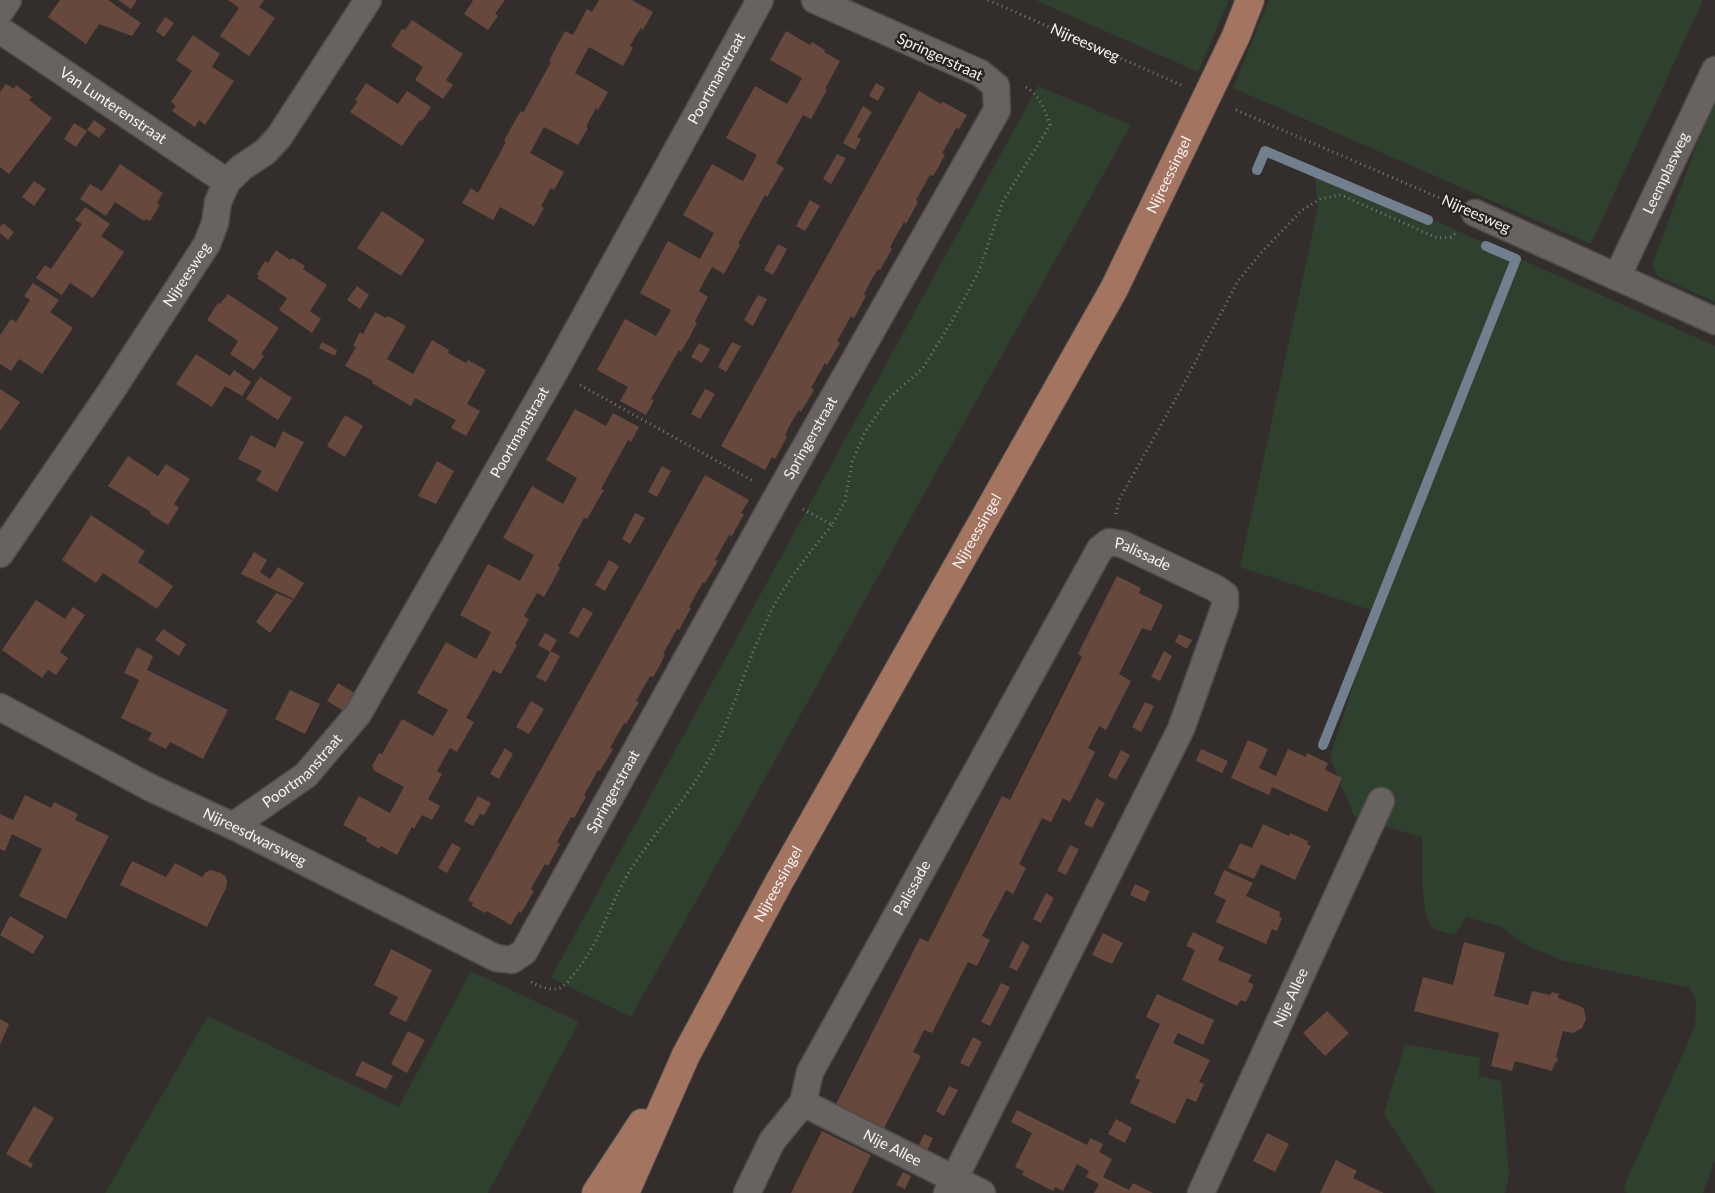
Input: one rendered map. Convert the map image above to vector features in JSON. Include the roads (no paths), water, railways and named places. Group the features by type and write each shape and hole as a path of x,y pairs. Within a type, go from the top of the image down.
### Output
{"main road":[{"name":"Nijreessingel","path":"625,1193 686,1055 784,873 1114,289 1236,36 1250,0"},
{"name":"Nijreessingel","path":"596,1193 686,1055"}],"street":[{"path":"0,12 8,0"},
{"name":"Nijreesweg","path":"0,554 110,393 207,244 215,223 218,202 227,182 241,168 265,152 279,137 368,0"},
{"name":"Poortmanstraat","path":"233,826 306,775 358,714 555,371 760,0"},
{"name":"Springerstraat","path":"512,960 524,952 778,495 997,110 996,86 980,73 814,0"},
{"name":"Van Lunterenstraat","path":"0,30 227,182"},
{"name":"Leemplasweg","path":"1617,277 1715,70"},
{"name":"Nijreesweg","path":"1475,213 1715,321"},
{"name":"Palissade","path":"747,1193 772,1141 803,1103 810,1072 1100,549 1109,542 1122,544 1215,588 1225,595 1225,606 1181,729 951,1186"},
{"name":"Nijreesdwarsweg","path":"0,707 151,788 233,826 496,958 512,960"},
{"name":"Nije Allee","path":"1200,1193 1381,802"},
{"name":"Nije Allee","path":"803,1103 951,1186 982,1193"}],"waterway":[{"path":"1257,170 1265,151 1428,220"},
{"path":"1323,745 1516,259 1486,246"}]}
